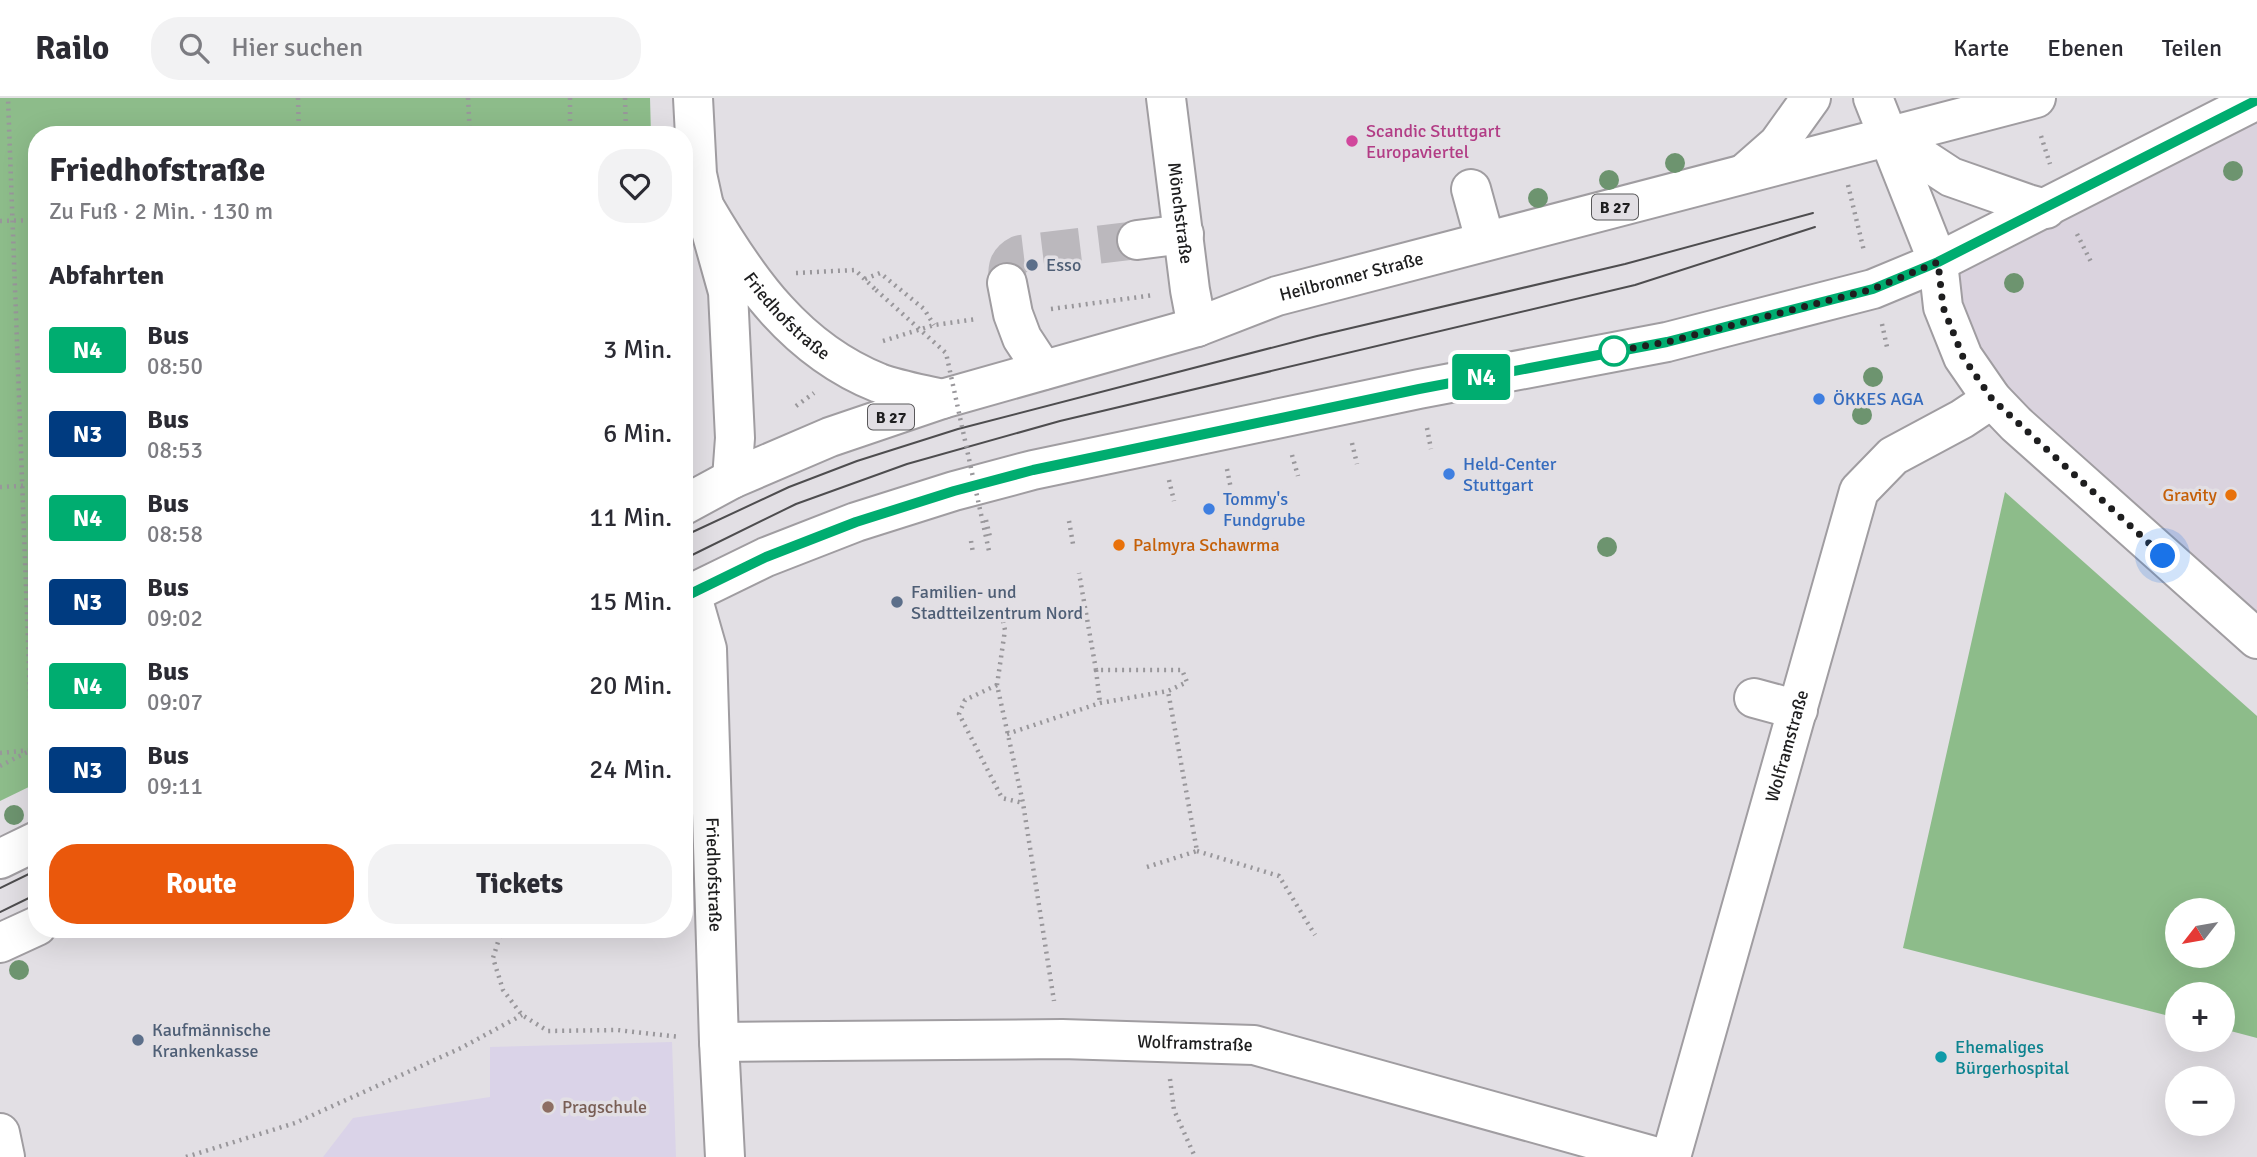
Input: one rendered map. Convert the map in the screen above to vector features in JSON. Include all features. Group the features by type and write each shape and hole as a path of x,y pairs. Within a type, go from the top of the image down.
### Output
{"street":[{"name":"Friedhofstraße","path":"693,98 697,174 728,292 734,438 732,479"},
{"name":"Mönchstraße","path":"1166,98 1197,327"},
{"path":"1744,174 1778,144 1811,98"},
{"path":"1873,98 1938,262 1943,307 1963,357 1992,399 2045,450 2257,639"},
{"name":"Heilbronner Straße","path":"693,500 732,479 830,437 942,399 1197,327 1277,296 1890,137 1952,108 2036,98"},
{"path":"693,592 766,557 856,522 954,491 1033,470 1419,389 1667,342 1873,289 1938,262 2046,209 2257,100"},
{"path":"1938,262 1951,177 1952,108"},
{"path":"1890,137 1951,177 2046,209"},
{"path":"1471,189 1485,240"},
{"name":"Friedhofstraße","path":"704,206 733,257 776,311 812,345 880,383 942,399"},
{"path":"1137,240 1184,234"},
{"path":"1006,283 1022,338 1043,370"},
{"name":"Wolframstraße","path":"1671,1157 1859,491 1893,456 1962,419 1992,399"},
{"name":"Friedhofstraße","path":"693,611 707,649 725,1157"},
{"path":"1754,698 1798,710"},
{"path":"0,859 28,845"},
{"path":"0,943 28,930"},
{"name":"Wolframstraße","path":"719,1042 1062,1039 1254,1045 1657,1157"},
{"path":"0,1133 5,1157"}],"path":[{"path":"8,98 28,651"},
{"path":"298,98 299,126"},
{"path":"468,98 470,126"},
{"path":"570,98 570,126"},
{"path":"625,98 626,126"},
{"path":"1840,149 1887,346"},
{"path":"0,221 28,220"},
{"path":"786,278 795,273 855,270 947,353 989,551"},
{"path":"865,279 880,273 924,309 934,325"},
{"path":"1105,301 1190,290"},
{"path":"0,487 28,486"},
{"path":"1069,521 1073,544"},
{"path":"971,541 973,553"},
{"path":"1079,573 1101,703"},
{"path":"1003,621 1005,630 997,685 1023,803 1062,1039"},
{"path":"1007,734 1101,703 1168,691 1186,682 1182,670 1096,670"},
{"path":"997,685 965,700 958,714 1002,798 1023,803"},
{"path":"1168,691 1197,851"},
{"path":"0,752 28,750"},
{"path":"0,766 28,752"},
{"path":"1147,867 1197,851 1279,876 1315,935"},
{"path":"499,938 493,958 503,990 522,1016 548,1031 617,1030 719,1042"},
{"path":"186,1157 295,1123 461,1048 522,1016"},
{"path":"1174,1110 1195,1157"}],"shaded area":[{"path":"2257,114 2257,626 2001,393 1957,300 1955,264"},
{"name":"Pragschule","path":"672,1042 676,1157 323,1157 353,1118 490,1097 490,1047"}],"green space":[{"path":"0,98 650,98 651,126 28,126 28,787 0,801"},
{"path":"2005,492 2257,716 2257,1038 2235,1032 2235,982 2165,982 2165,1015 1903,948"}],"tunnel":[{"path":"1007,283 1010,263 1020,254 1137,240"}],"tram line":[{"path":"693,532 789,487 857,461 958,429 1317,336 1625,264 1813,213"},
{"path":"693,555 796,504 907,464 1060,421 1635,285 1815,227"},
{"path":"0,888 28,874"},
{"path":"0,912 28,898"}],"bus line":[{"name":"N4","path":"693,593 766,557 856,522 954,491 1033,470 1419,389 1667,342 1873,289 1938,262 2257,100"}],"place":[{"name":"Scandic Stuttgart Europaviertel","path":"1352,141"},
{"name":"Esso","path":"1032,265"},
{"name":"ÖKKES AGA","path":"1819,399"},
{"name":"Held-Center Stuttgart","path":"1449,474"},
{"name":"Gravity","path":"2231,495"},
{"name":"Tommy's Fundgrube","path":"1209,509"},
{"name":"Palmyra Schawrma","path":"1119,545"},
{"name":"Familien- und Stadtteilzentrum Nord","path":"897,602"},
{"name":"Kaufmännische Krankenkasse","path":"138,1040"},
{"name":"Ehemaliges Bürgerhospital","path":"1941,1057"},
{"name":"Pragschule","path":"548,1107"}],"route":[{"path":"1614,351 1605,353 1667,342 1873,289 1938,262 1943,307 1963,357 1992,399 2016,424 2163,556"}]}
